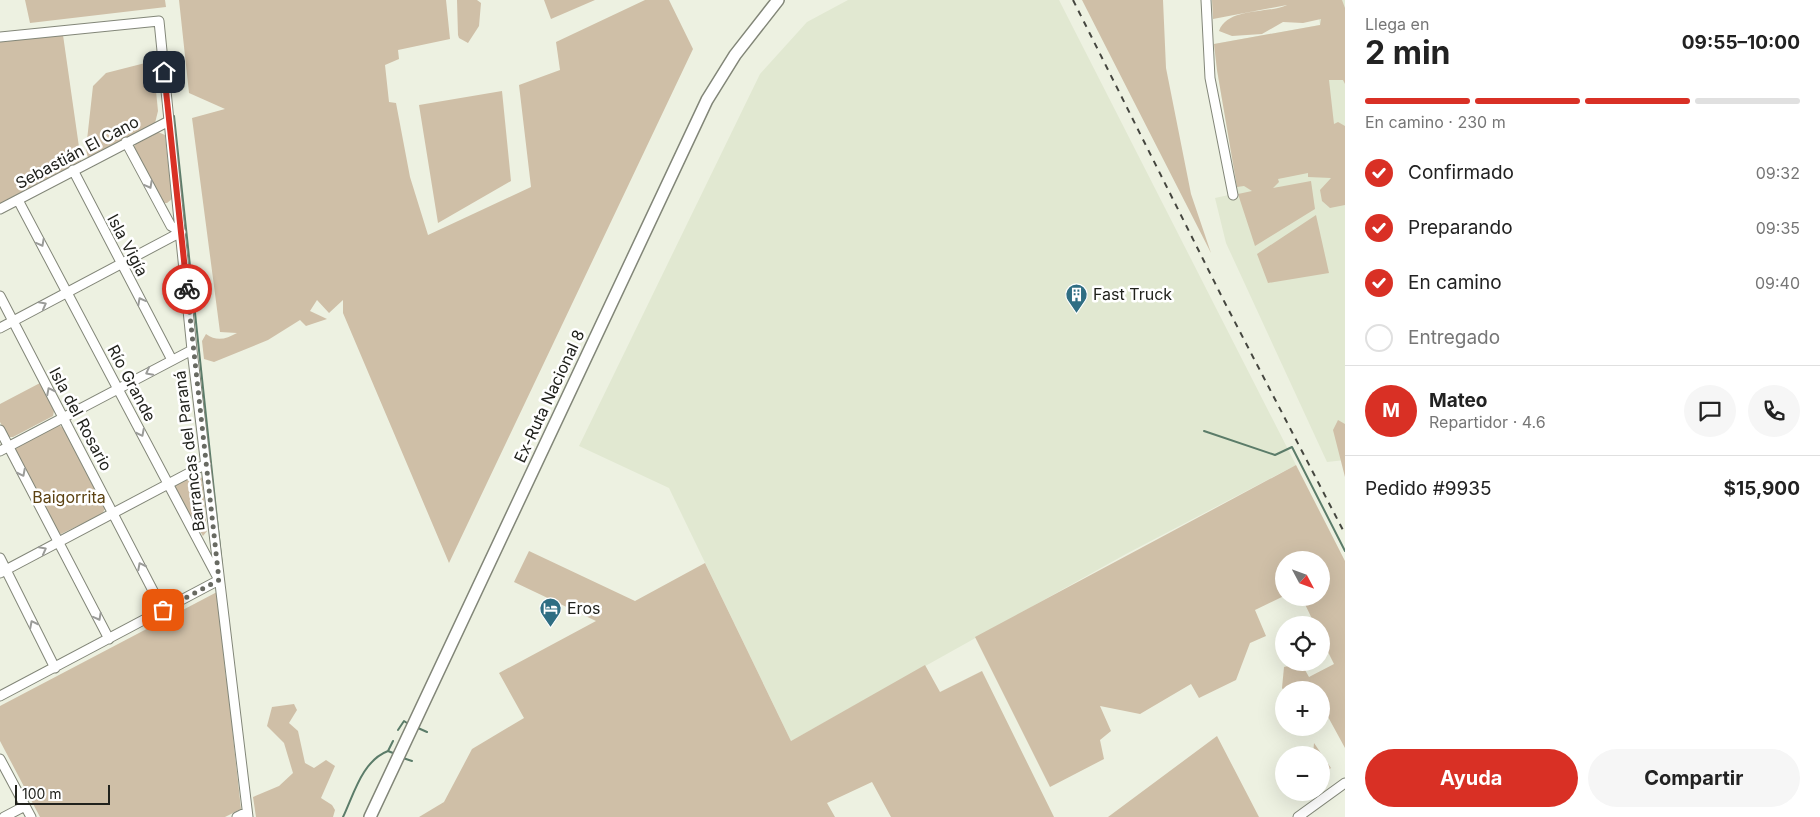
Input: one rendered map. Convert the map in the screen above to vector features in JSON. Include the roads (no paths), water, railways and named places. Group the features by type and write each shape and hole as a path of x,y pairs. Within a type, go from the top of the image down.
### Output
{"main road":[{"name":"Ex-Ruta Nacional 8","path":"370,817 707,100 734,55 778,0"}],"street":[{"path":"1206,0 1210,78 1233,195"},
{"name":"Barrancas del Paraná","path":"0,37 159,21 192,350 248,814"},
{"name":"Sebastián El Cano","path":"0,209 169,120"},
{"path":"126,142 171,226 181,232"},
{"name":"Isla Vigía","path":"73,170 172,360"},
{"name":"Río Grande","path":"18,200 219,580"},
{"path":"0,328 181,232"},
{"name":"Isla del Rosario","path":"0,296 163,610"},
{"path":"4,449 192,350"},
{"path":"0,430 4,449 58,542 109,639"},
{"path":"3,571 206,464"},
{"path":"0,558 3,571 55,668"},
{"path":"0,695 55,668 219,580"},
{"path":"0,759 31,817"},
{"path":"1298,817 1345,783"},
{"path":"4,817 25,806"},
{"path":"237,817 248,814"}],"waterway":[{"path":"174,116 222,566"},
{"path":"1204,431 1275,455 1292,447 1345,551"},
{"path":"398,730 404,721 407,723"},
{"path":"418,728 427,732"},
{"path":"388,751 393,741"},
{"path":"343,817 365,770 379,756 388,751 393,753"},
{"path":"403,758 412,761"}],"railway":[{"path":"1073,0 1225,303 1345,534"}],"place":[{"name":"Fast Truck","path":"1077,313"},
{"name":"Eros","path":"551,627"}],"park label":[{"name":"Baigorrita","path":"69,497"}]}
